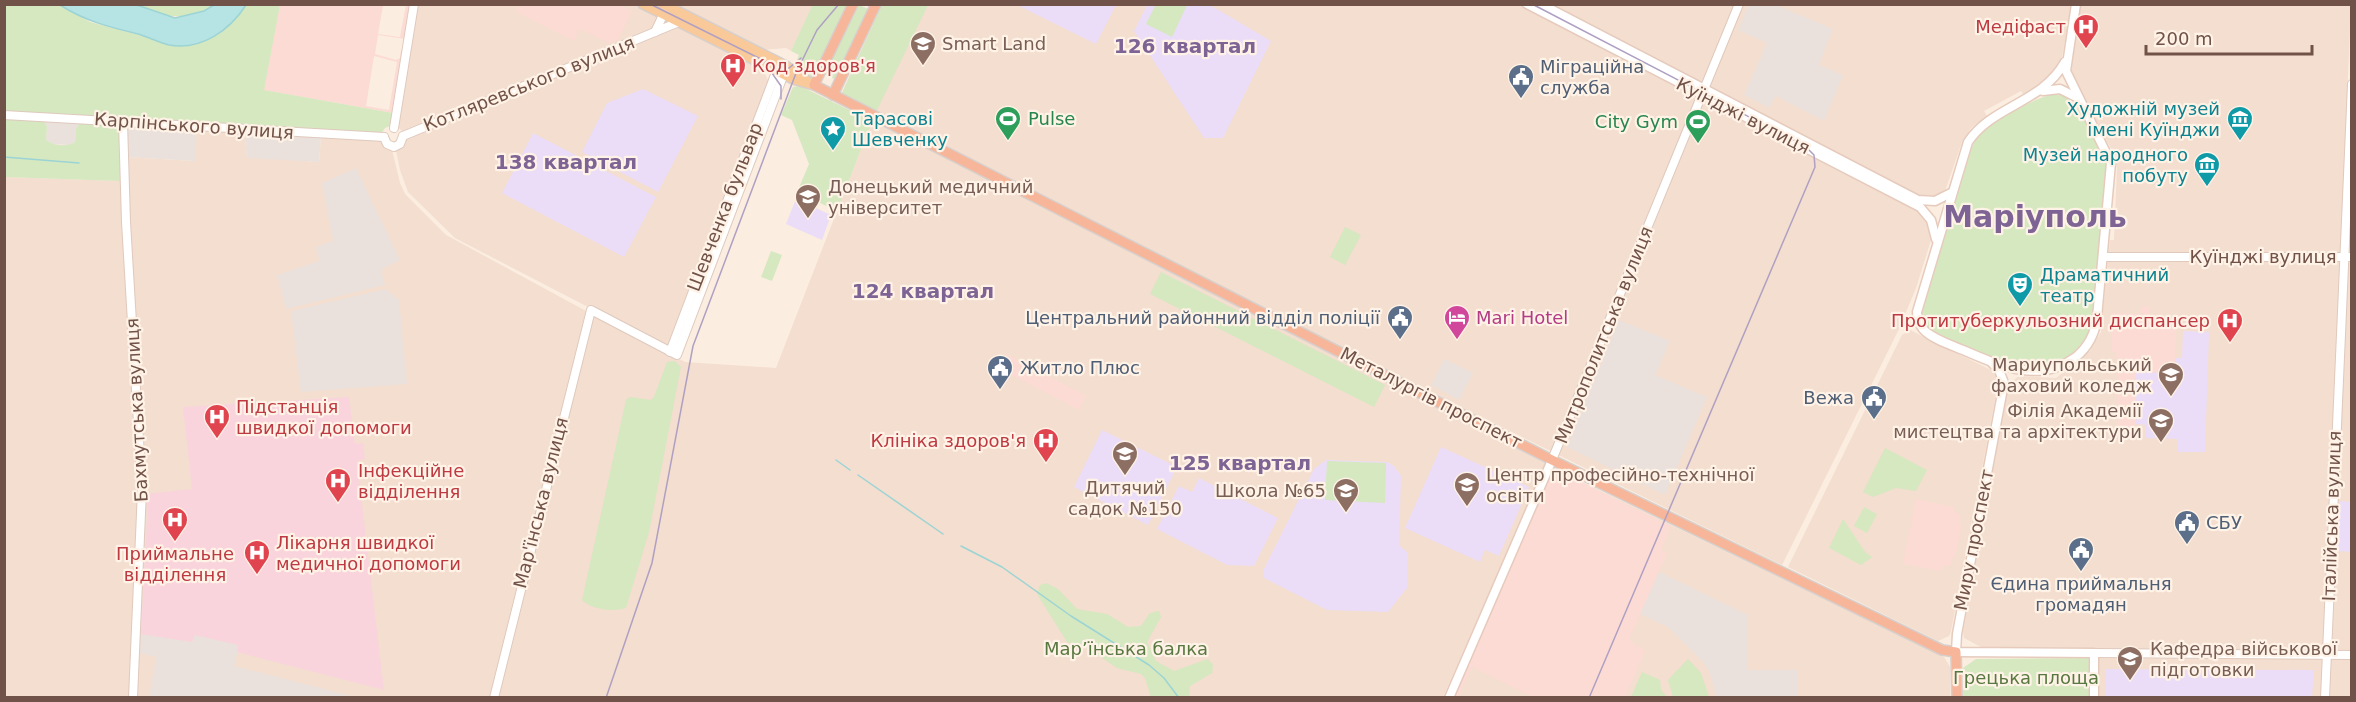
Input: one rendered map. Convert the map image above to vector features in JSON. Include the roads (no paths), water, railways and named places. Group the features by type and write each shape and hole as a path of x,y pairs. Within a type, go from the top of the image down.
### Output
{"highway":[{"path":"814,85 853,4"},
{"path":"833,95 872,6"},
{"name":"Металургів проспект","path":"814,85 1552,460 1942,650 1956,652"},
{"name":"Миру проспект","path":"1956,652 1957,698"}],"main road":[{"name":"Металургів проспект","path":"643,4 665,9 814,85"},
{"name":"Куїнджі вулиця","path":"1527,4 1918,200 1935,201 1952,193"},
{"name":"Куїнджі вулиця","path":"1540,4 1920,207 1934,224 1936,245"},
{"path":"2065,62 2055,78 2040,92 1985,123 1973,135 1964,150 1920,297 1919,321 1924,330 1992,363 2023,370 2043,372 2054,370 2077,356 2087,346 2096,326 2111,163 2067,77 2065,62 2076,4"},
{"name":"Металургів проспект","path":"665,9 679,22 782,69"},
{"path":"2040,92 2060,89 2078,98"},
{"path":"1992,363 1999,370 2004,383 2014,373 2023,370"},
{"name":"Миру проспект","path":"1956,652 1956,634 2004,383"},
{"name":"Митрополитська вулиця","path":"1449,698 1552,460"},
{"name":"Металургів проспект","path":"1956,652 2094,653"},
{"path":"2094,653 2094,698"}],"street":[{"path":"394,128 414,4"},
{"name":"Митрополитська вулиця","path":"1552,460 1739,4"},
{"name":"Котляревського вулиця","path":"655,32 665,9"},
{"name":"Котляревського вулиця","path":"403,136 679,22"},
{"name":"Шевченка бульвар","path":"591,310 674,354 782,69"},
{"name":"Італійська вулиця","path":"2325,698 2347,257 2352,84"},
{"name":"Карпінського вулиця","path":"4,115 384,137"},
{"name":"Бахмутська вулиця","path":"123,122 126,222 142,490 133,698"},
{"path":"394,128 400,130 403,136 400,144 394,147 387,144 384,137 387,130 394,128"},
{"name":"Куїнджі вулиця","path":"2103,257 2347,257"},
{"name":"Мар'їнська вулиця","path":"494,698 591,310"},
{"name":"Металургів проспект","path":"2094,653 2352,655"}],"water":[{"path":"60,5 137,5 175,18 204,11 214,5 246,5 232,23 214,37 192,45 181,46 169,45 98,23"}],"waterway":[{"path":"4,157 79,163"},
{"path":"836,460 850,470"},
{"path":"858,475 943,534"},
{"path":"961,546 1002,567 1071,616 1149,665 1164,678 1179,698"}],"tram line":[{"path":"650,4 777,67 789,68 801,58"},
{"path":"606,698 652,563 693,346 796,73 817,30 839,4"},
{"path":"1532,4 1805,146 1814,155 1815,167 1589,698"},
{"path":"765,63 781,86 781,99"}],"place":[{"name":"Медіфаст","path":"2086,50"},
{"name":"Smart Land","path":"923,67"},
{"name":"Код здоров'я","path":"733,89"},
{"name":"Міграційна служба","path":"1521,100"},
{"name":"Pulse","path":"1008,142"},
{"name":"Художній музей імені Куїнджи","path":"2240,142"},
{"name":"City Gym","path":"1698,145"},
{"name":"Тарасові Шевченку","path":"833,152"},
{"name":"Музей народного побуту","path":"2207,188"},
{"name":"Донецький медичний університет","path":"808,220"},
{"name":"Драматичний театр","path":"2020,308"},
{"name":"Центральний районний відділ поліції","path":"1400,341"},
{"name":"Mari Hotel","path":"1457,341"},
{"name":"Протитуберкульозний диспансер","path":"2230,344"},
{"name":"Житло Плюс","path":"1000,391"},
{"name":"Мариупольський фаховий коледж","path":"2171,398"},
{"name":"Вежа","path":"1874,421"},
{"name":"Підстанція швидкої допомоги","path":"217,440"},
{"name":"Філія Академії мистецтва та архітектури","path":"2161,444"},
{"name":"Клініка здоров'я","path":"1046,464"},
{"name":"Дитячий садок №150","path":"1125,477"},
{"name":"Інфекційне відділення","path":"338,504"},
{"name":"Центр професійно-технічної освіти","path":"1467,508"},
{"name":"Школа №65","path":"1346,514"},
{"name":"Приймальне відділення","path":"175,543"},
{"name":"СБУ","path":"2187,546"},
{"name":"Єдина приймальня громадян","path":"2081,573"},
{"name":"Лікарня швидкої медичної допомоги","path":"257,576"},
{"name":"Кафедра військової підготовки","path":"2130,682"}],"district":[{"name":"126 квартал","path":"1185,46"},
{"name":"138 квартал","path":"566,162"},
{"name":"Маріуполь","path":"2035,217"},
{"name":"124 квартал","path":"923,291"},
{"name":"125 квартал","path":"1240,463"}],"park label":[{"name":"Мар’їнська балка","path":"1126,649"},
{"name":"Грецька площа","path":"2026,678"}]}
